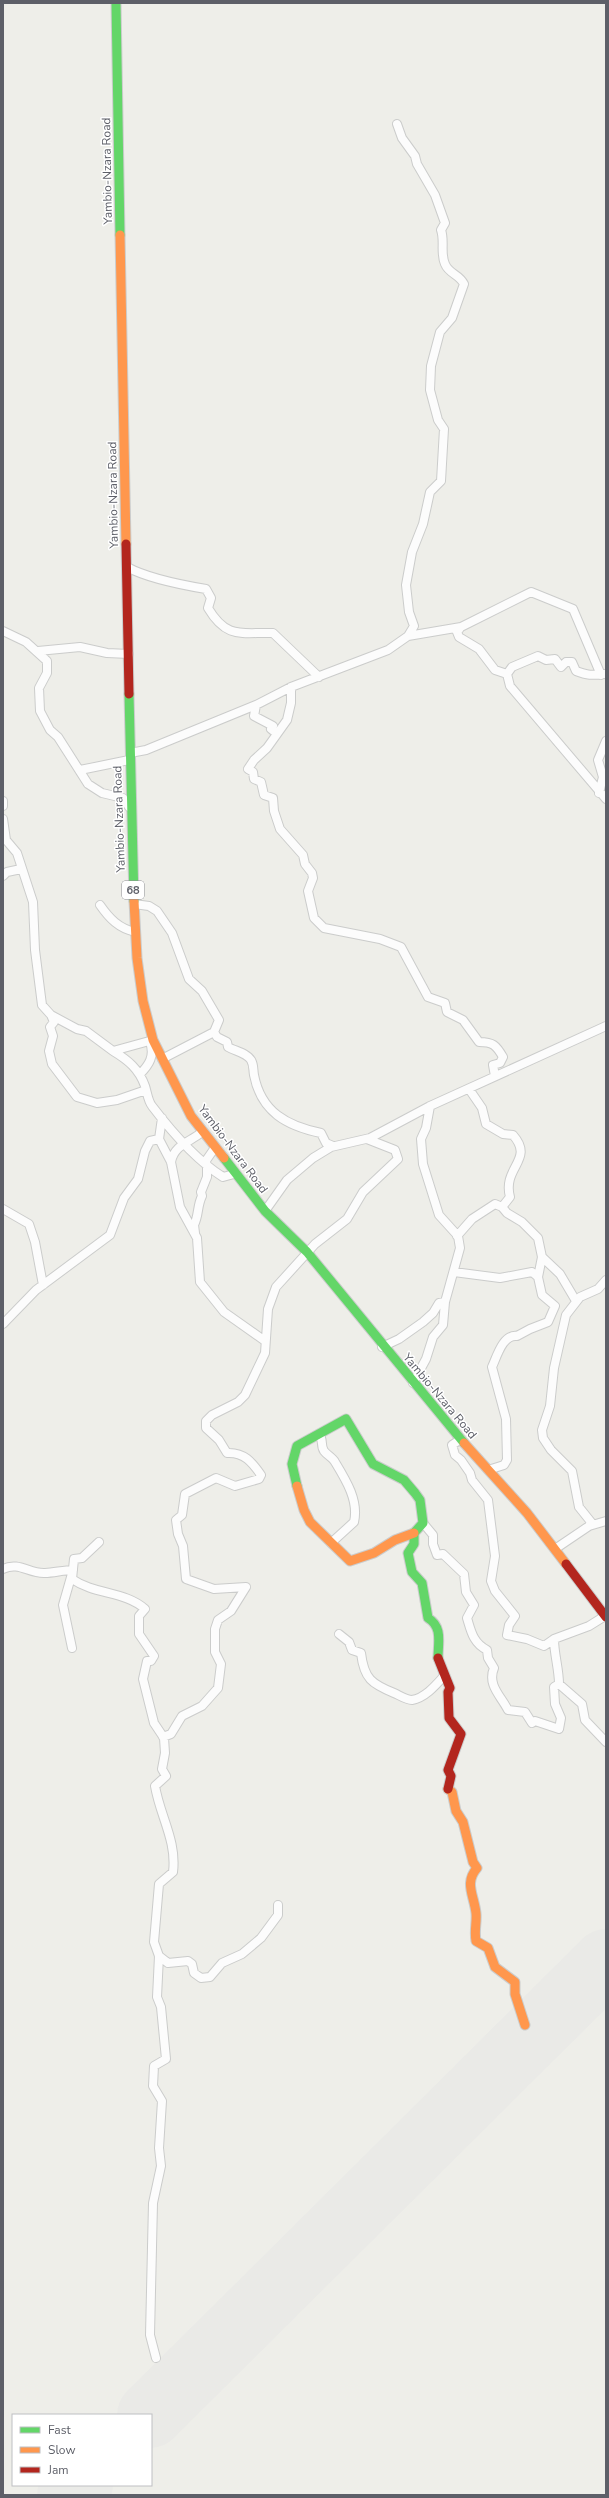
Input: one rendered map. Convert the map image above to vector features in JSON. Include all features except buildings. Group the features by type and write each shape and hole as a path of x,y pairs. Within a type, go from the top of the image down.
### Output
{"main road":[{"name":"Yambio-Nzara Road","path":"116,3 134,904 142,1001 151,1041 162,1059 191,1116 214,1149 265,1211 307,1252 382,1347 461,1440 527,1513 606,1616"},
{"path":"346,1419 373,1464 404,1480 420,1500 423,1523 414,1533 403,1536 381,1546 376,1552 350,1561 342,1550 332,1542 306,1515 291,1470 293,1452 297,1446 319,1434 346,1419"},
{"path":"414,1533 414,1544 408,1550 410,1567 422,1583 428,1618 432,1619 437,1627 440,1648 437,1656 450,1688 448,1692 449,1718 462,1734 460,1744 453,1755 448,1770 451,1776 448,1789 452,1792 456,1811 463,1822 477,1868 470,1874 469,1891 476,1913 474,1933 476,1942 488,1948 495,1967 515,1982 515,1994 525,2024"}],"street":[{"path":"80,770 130,757 256,705 291,687 388,650 408,636 414,626 409,612 406,585 412,552 423,524 430,492 441,481 443,464 444,428 438,420 430,390 432,359 437,348 440,332 452,318 464,284 460,276 448,270 444,264 444,237 441,230 445,223 444,218 440,212 435,195 417,164 415,156 402,138 397,124"},
{"path":"127,567 136,572 149,574 170,582 206,589 211,598 208,608 223,626 233,632 245,635 273,632 319,677"},
{"path":"408,636 461,627 531,592 554,600 573,609 604,675 595,677 586,675 576,672 572,662 566,662 561,667 555,660 546,660 538,656 512,667 507,674 510,686 599,793 606,799"},
{"path":"461,627 457,634 461,639 478,649 495,670 507,674"},
{"path":"3,631 18,637 38,651 47,661 48,668 40,688 40,711 50,730 58,737 92,788 102,793 123,798 131,810"},
{"path":"38,651 80,648 107,653 129,654"},
{"path":"291,687 291,703 287,720 267,748 258,758 254,760 248,769 252,772 254,779 261,782 264,795 273,798 274,811 280,829 302,855 305,864 312,873 314,878 308,891 314,918 324,928 380,938 401,947 428,997 445,1003 447,1012 463,1020 479,1042 489,1042 497,1046 503,1057 500,1063 493,1065 495,1076"},
{"path":"256,705 254,716 273,726 271,729 276,734"},
{"path":"599,793 603,777 598,760 606,741"},
{"path":"3,801 3,806"},
{"path":"3,819 6,840 16,853 33,902 35,950 42,1005 51,1015 54,1022 50,1027 53,1036 49,1051 52,1064 77,1097 97,1103 117,1100 146,1090"},
{"path":"3,876 7,872 21,869"},
{"path":"134,904 149,906 157,912 172,933 189,978 202,991 215,1010 219,1020 214,1032 162,1059"},
{"path":"100,905 109,918 128,930 136,932"},
{"path":"51,1015 77,1029 86,1031 132,1064 140,1074 152,1106 184,1142 206,1164 223,1177 234,1174"},
{"path":"265,1211 287,1180 313,1158 333,1146 367,1140 430,1106 606,1026"},
{"path":"214,1032 217,1037 227,1042 228,1046 245,1054 251,1060 254,1075 267,1107 281,1120 320,1133 326,1143 333,1146"},
{"path":"113,1051 151,1041 152,1058 150,1063 140,1074"},
{"path":"469,1089 482,1108 486,1124 503,1134 513,1135 522,1147 522,1153 509,1179 510,1197 502,1206"},
{"path":"413,1383 426,1359 433,1337 443,1325 445,1302 460,1248 457,1236 439,1215 423,1164 421,1139 426,1128 430,1106"},
{"path":"162,1118 159,1139 170,1162 180,1207 197,1238"},
{"path":"170,1162 173,1153 184,1142 193,1140 202,1132"},
{"path":"3,1324 43,1285 110,1235 124,1198 138,1179 147,1146 150,1141 159,1139"},
{"path":"163,1737 171,1734 182,1716 202,1706 218,1688 221,1664 214,1652 215,1629 218,1620 231,1611 246,1587 214,1589 186,1579 183,1546 178,1534 176,1520 182,1515 184,1494 189,1490 197,1489 216,1478 235,1486 259,1479 261,1475 253,1462 245,1457 227,1453 219,1440 206,1428 206,1421 245,1395 265,1352 268,1308 276,1287 307,1252 347,1219 364,1192 398,1159 396,1150 367,1140"},
{"path":"214,1149 206,1164 207,1177 200,1192 202,1196 197,1206 199,1216 194,1225 197,1238 200,1282 224,1312 265,1341"},
{"path":"457,1236 472,1219 494,1204 502,1206 507,1214 522,1222 538,1238 542,1258 538,1277 540,1293 555,1308 549,1315 548,1322 530,1328 517,1336 512,1335 506,1338 492,1367 506,1419 507,1460 504,1465 488,1470"},
{"path":"3,1210 29,1224 43,1285"},
{"path":"542,1258 560,1274 576,1301"},
{"path":"454,1272 500,1278 532,1272 538,1277"},
{"path":"588,1526 591,1522 579,1507 572,1471 558,1460 548,1447 542,1430 550,1406 552,1375 566,1315 581,1296 598,1289 606,1280"},
{"path":"382,1347 406,1334 433,1313 439,1302 445,1302"},
{"path":"319,1434 323,1438 324,1451 335,1461 352,1490 355,1507 354,1522 332,1542"},
{"path":"461,1440 452,1445 455,1455 461,1460 470,1473 472,1480 488,1500 495,1556 491,1581 495,1590 515,1616 509,1625 507,1635 527,1639 544,1646 554,1639 589,1626 606,1616"},
{"path":"555,1549 588,1526 606,1521"},
{"path":"423,1523 433,1535 433,1544 437,1555 443,1554 464,1574 466,1592 474,1605 467,1618 470,1630 478,1645 487,1650 488,1658 494,1668 492,1673 494,1690 508,1710 525,1712 532,1723 535,1722 559,1729 561,1718 555,1704 554,1687 559,1684"},
{"path":"99,1542 82,1558 74,1559 72,1579 88,1589 100,1590 117,1597 130,1598 145,1609 139,1616 139,1634 154,1656 151,1661 147,1661 143,1679 154,1723 163,1737 165,1753 162,1769 166,1776 156,1786 158,1801 169,1826 175,1857 173,1872 159,1884 154,1942 159,1956 157,1997 161,2007 166,2059 154,2066 153,2086 162,2101 159,2148 161,2166 153,2203 150,2335 156,2358"},
{"path":"3,1569 9,1566 23,1567 34,1572 44,1574 73,1570"},
{"path":"72,1648 63,1605 73,1570"},
{"path":"339,1634 349,1642 352,1650 361,1653 369,1680 377,1687 410,1700 418,1698 432,1688 444,1676"},
{"path":"554,1639 559,1684 582,1704 585,1720 606,1742"},
{"path":"159,1956 168,1963 188,1961 192,1964 194,1973 201,1978 210,1977 222,1963 242,1954 261,1938 278,1915 278,1905"}],"runway":[{"path":"151,2414 606,1962"},
{"path":"70,2495 79,2486"}],"traffic: fast":[{"path":"116,3 120,235"},
{"path":"129,694 134,901"},
{"path":"224,1158 265,1211 307,1252 464,1443"},
{"path":"297,1486 292,1464 297,1446 346,1419 373,1464 404,1480 415,1493 420,1500 423,1523 414,1533 414,1544 408,1553 412,1572 422,1583 428,1618 433,1622 438,1631 438,1658"}],"traffic: slow":[{"path":"120,235 126,544"},
{"path":"134,901 137,958 143,1001 153,1040 191,1116 224,1158"},
{"path":"464,1443 527,1513 566,1564"},
{"path":"297,1486 304,1510 310,1522 350,1561 374,1553 395,1540 414,1533"},
{"path":"448,1789 452,1792 456,1811 463,1822 473,1862 477,1868 473,1874 470,1884 476,1913 476,1941 488,1948 495,1967 515,1982 515,1994 525,2025"}],"traffic: jam":[{"path":"126,544 129,694"},
{"path":"566,1564 606,1617"},
{"path":"438,1658 450,1688 448,1692 449,1718 461,1734 448,1770 451,1776 448,1789"}]}
